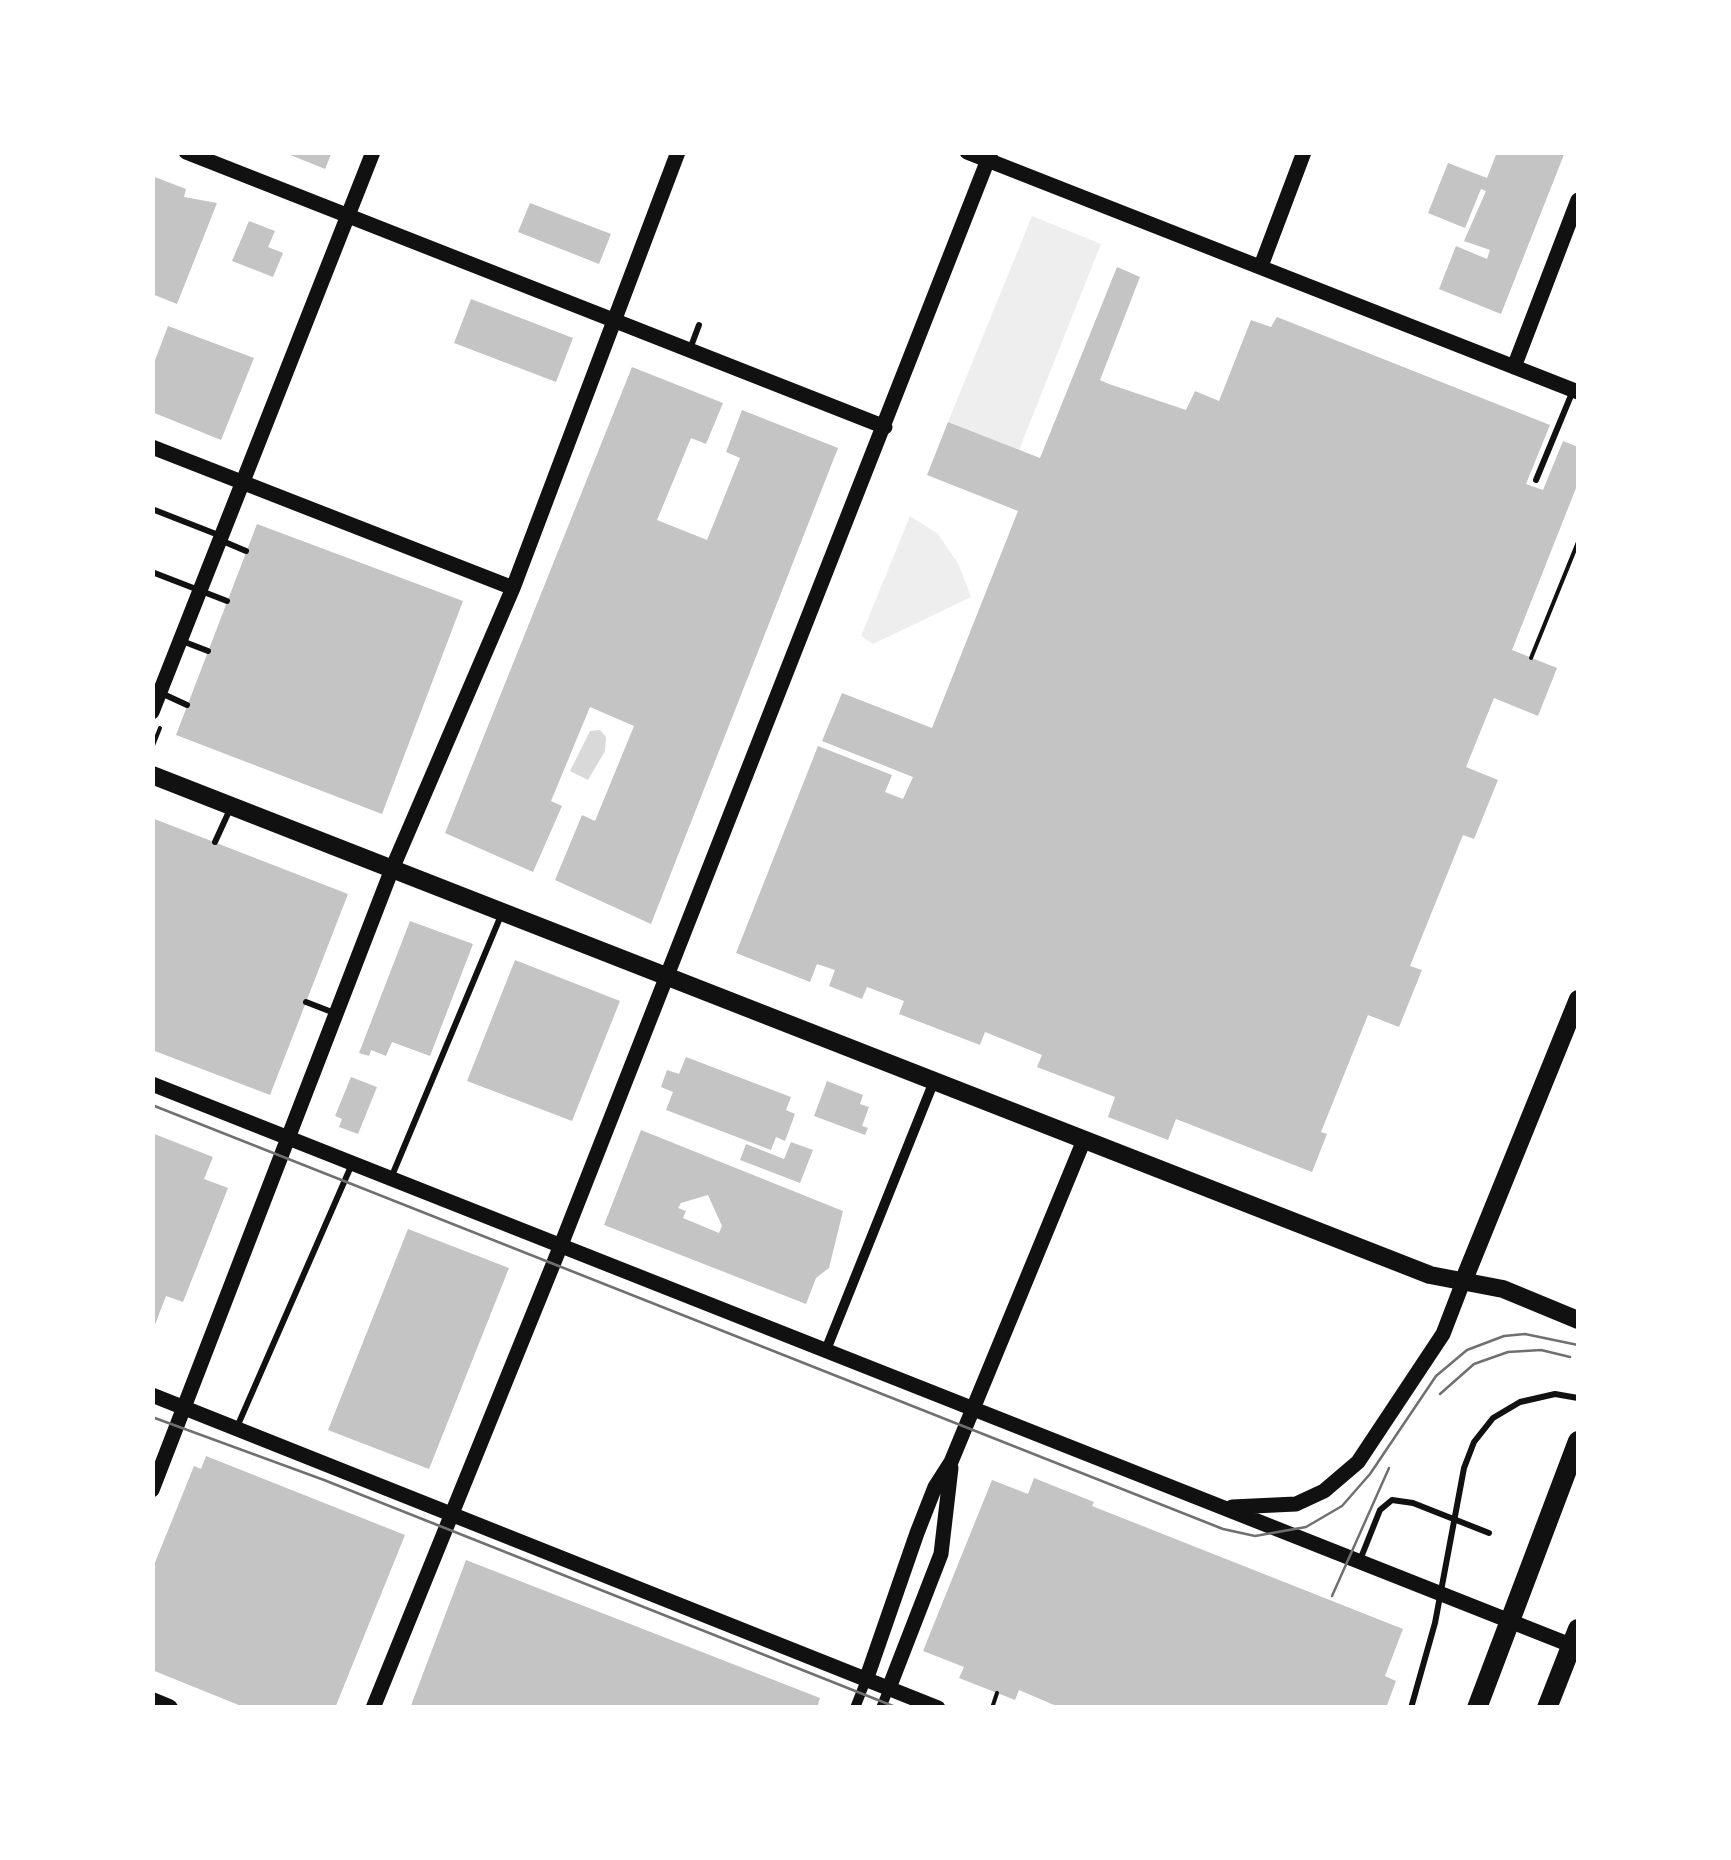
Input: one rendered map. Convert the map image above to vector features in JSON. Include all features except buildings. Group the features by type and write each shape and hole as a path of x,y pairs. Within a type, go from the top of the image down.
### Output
{"highway":[{"path":"1477,1708 1578,1441"},
{"path":"1547,1708 1578,1628"}],"main road":[{"path":"152,775 1430,1276 1503,1289 1578,1320"},
{"path":"1464,1282 1578,999"},
{"path":"152,1701 169,1708"}],"street":[{"path":"186,152 886,427"},
{"path":"152,712 372,152"},
{"path":"152,1490 392,869 512,588 678,152"},
{"path":"967,152 990,156 1576,391"},
{"path":"1262,266 1304,152"},
{"path":"373,1708 561,1245 990,156"},
{"path":"1514,366 1578,200"},
{"path":"152,447 512,588"},
{"path":"826,1350 934,1081"},
{"path":"152,1084 1578,1648"},
{"path":"854,1708 916,1533 935,1487 952,1462 1084,1140"},
{"path":"1223,1507 1296,1504 1324,1491 1358,1462 1443,1334 1464,1282"},
{"path":"152,1395 938,1708"},
{"path":"881,1708 941,1554 952,1462"}],"lane":[{"path":"689,350 700,326"},
{"path":"1536,480 1576,391"},
{"path":"152,509 246,551"},
{"path":"152,572 227,601"},
{"path":"180,641 208,650"},
{"path":"160,692 187,704"},
{"path":"215,842 232,806"},
{"path":"391,1178 502,912"},
{"path":"306,1002 338,1014"},
{"path":"236,1429 352,1163"},
{"path":"1411,1708 1435,1624 1468,1454 1484,1428 1504,1409 1555,1394 1578,1398"},
{"path":"1360,1560 1380,1510 1392,1500 1412,1503 1490,1532"}],"path":[{"path":"1530,658 1578,542"},
{"path":"152,748 158,735"},
{"path":"992,1708 997,1693"}],"shaded area":[{"path":"1032,216 1101,244 1019,450 948,422"},
{"path":"910,516 938,534 959,565 971,597 873,644 861,636"},
{"path":"600,730 606,737 605,751 588,780 570,771 590,731"}],"tram line":[{"path":"152,1105 1223,1529 1255,1536 1306,1527 1342,1506 1370,1474 1436,1376 1467,1350 1504,1336 1525,1334 1578,1345"},
{"path":"1440,1394 1474,1364 1508,1352 1541,1350 1570,1357"},
{"path":"152,1417 324,1480 898,1708"},
{"path":"1332,1596 1389,1468"}]}
